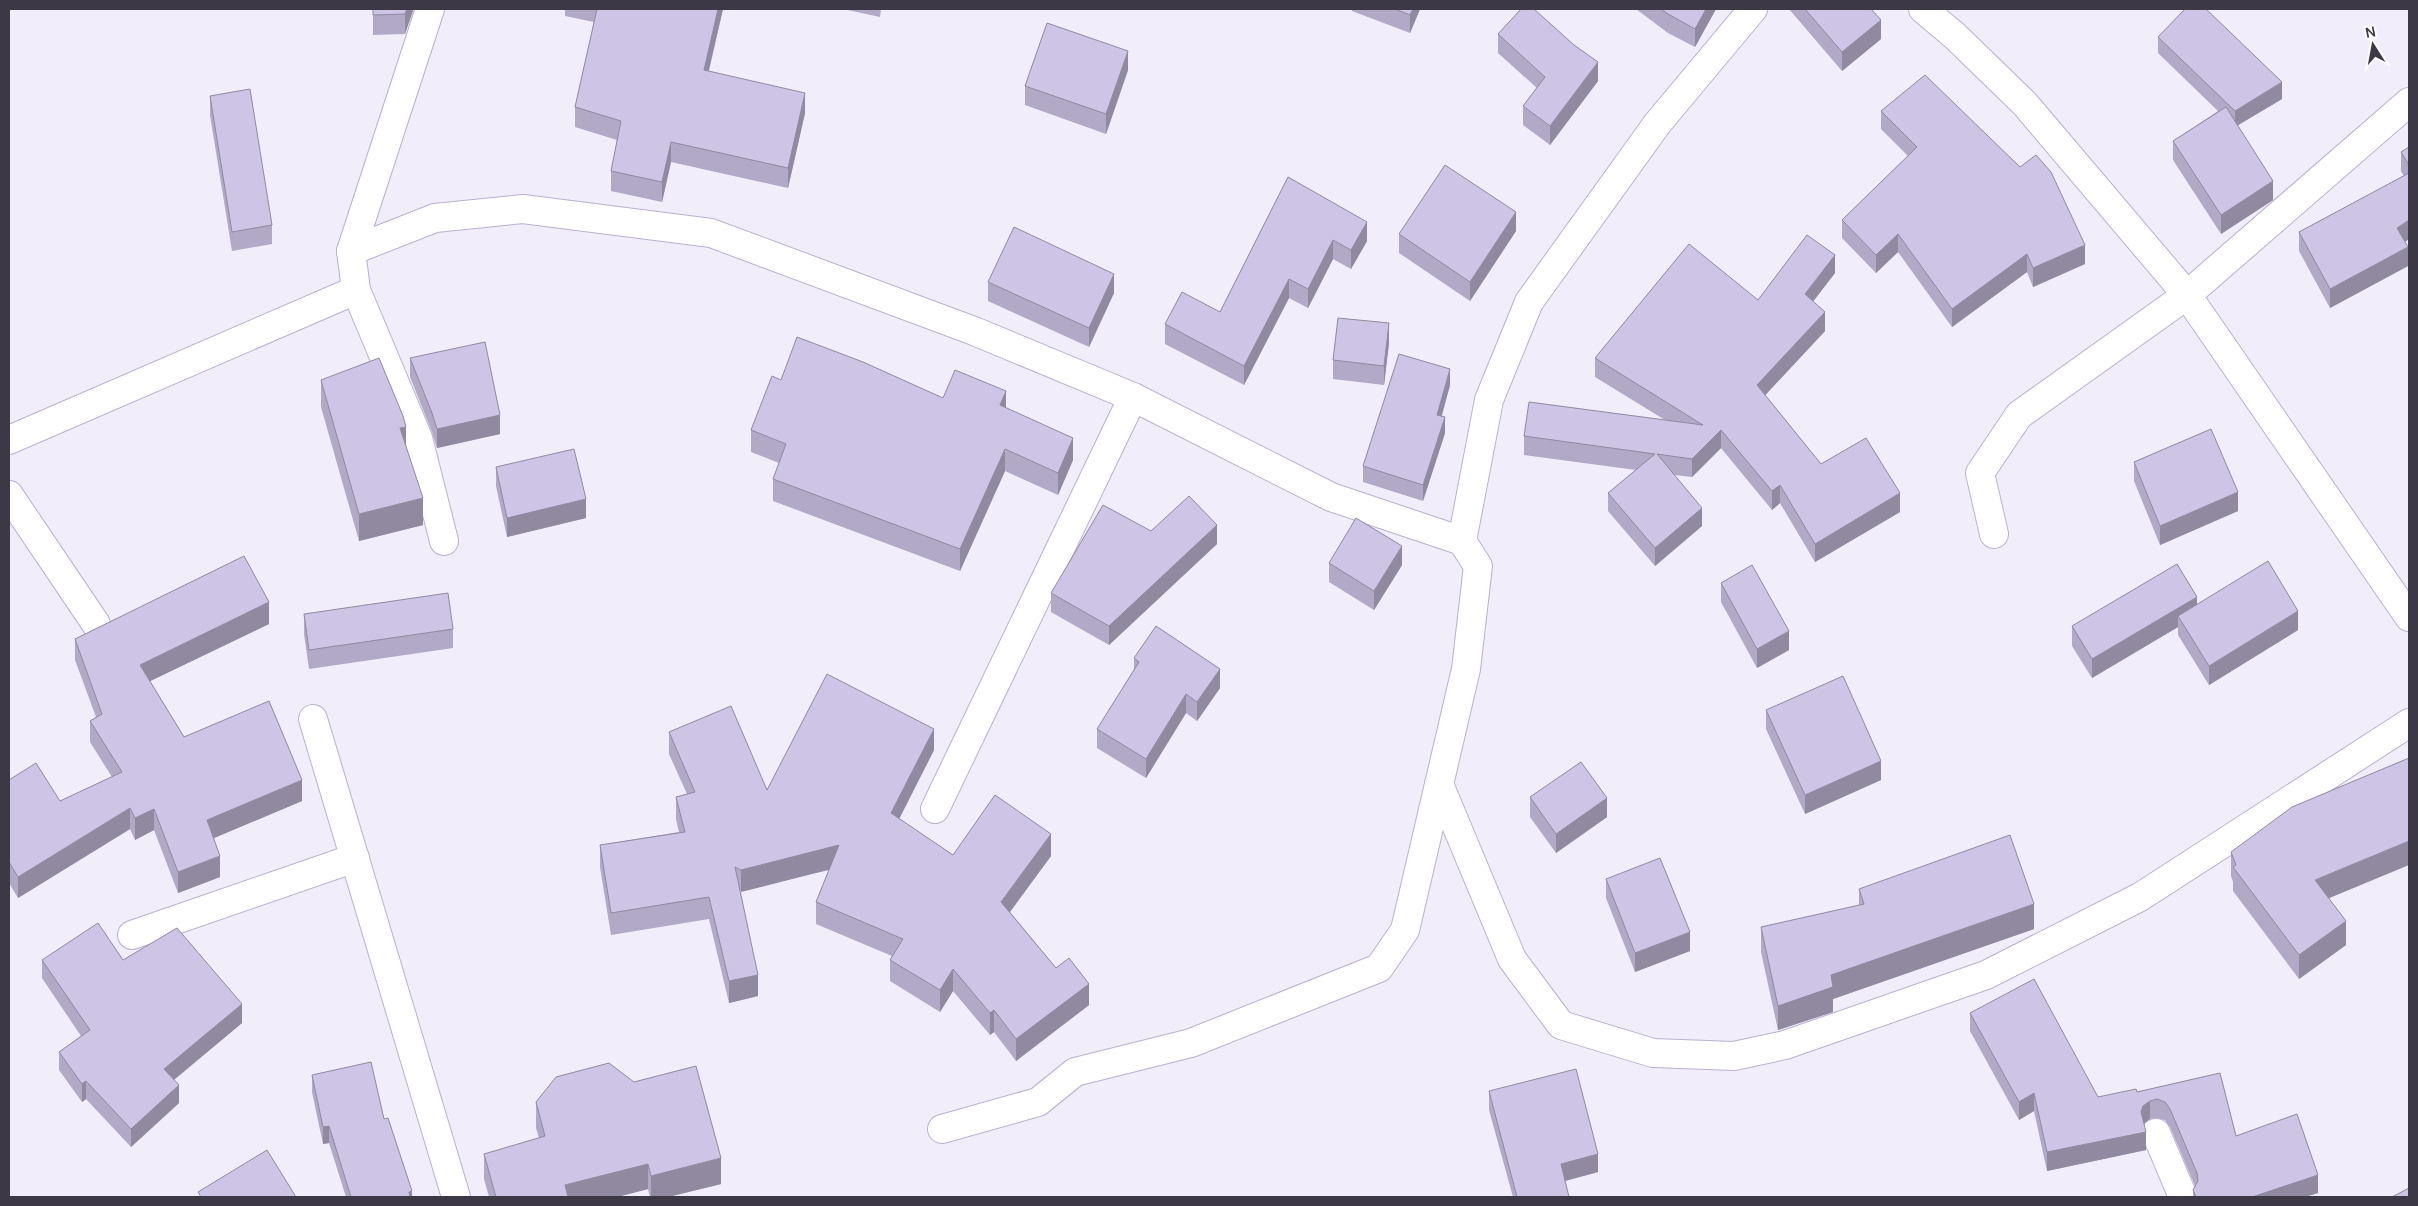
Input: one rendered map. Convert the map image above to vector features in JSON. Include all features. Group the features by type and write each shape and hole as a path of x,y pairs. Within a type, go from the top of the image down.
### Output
{"street":[{"path":"430,9 351,251 356,290 418,438 444,541"},
{"path":"1462,541 1489,400 1529,302 1658,124 1753,9"},
{"path":"1922,9 1955,36 2024,104 2187,295 2409,617"},
{"path":"1994,534 1980,473 2019,415 2187,295 2409,102"},
{"path":"351,251 435,218 523,209 711,233 974,331 1133,397 1331,497 1462,541 1478,566 1466,669 1405,930 1379,968 1191,1043 1075,1072 1038,1102 942,1128"},
{"path":"9,440 356,290"},
{"path":"935,809 1133,397"},
{"path":"9,495 96,624"},
{"path":"313,719 456,1197"},
{"path":"1439,784 1512,959 1561,1026 1653,1053 1734,1056 1785,1046 1986,975 2140,897 2409,723"},
{"path":"132,935 355,858"},
{"path":"2156,1133 2183,1197"}],"building":[{"path":"373,9 407,9 405,14 373,15"},
{"path":"597,9 718,9 704,70 805,93 788,168 671,142 662,182 611,171 621,121 575,107"},
{"path":"1395,9 1413,9 1410,15"},
{"path":"1521,9 1534,9 1574,45 1598,62 1550,126 1523,106 1545,77 1498,34"},
{"path":"1661,9 1706,9 1695,29"},
{"path":"1805,9 1871,9 1881,20 1842,52"},
{"path":"2185,9 2206,9 2282,82 2235,111 2158,37"},
{"path":"1047,23 1128,51 1106,114 1025,86"},
{"path":"1925,75 2020,167 2036,155 2051,172 2085,245 2033,268 2027,254 1952,309 1898,234 1876,255 1842,220 1917,147 1881,111"},
{"path":"250,89 272,225 232,232 210,96"},
{"path":"2226,107 2273,181 2221,215 2173,141"},
{"path":"2409,147 2409,165 2401,152"},
{"path":"1445,165 1516,212 1470,282 1399,234"},
{"path":"2409,173 2409,220 2397,228 2408,247 2330,289 2299,232"},
{"path":"1288,177 1367,222 1351,250 1333,240 1308,289 1289,279 1244,366 1165,324 1182,292 1220,312"},
{"path":"1014,227 1114,274 1089,328 988,282"},
{"path":"1807,235 1835,255 1805,294 1825,312 1757,385 1821,464 1866,438 1900,493 1815,544 1780,485 1772,491 1721,430 1692,459 1657,454 1702,508 1655,548 1608,493 1655,454 1524,436 1529,402 1703,425 1595,358 1689,244 1758,300"},
{"path":"1338,318 1389,323 1384,366 1333,360"},
{"path":"797,337 863,362 943,398 955,370 1006,391 1000,405 1073,438 1058,473 1005,449 960,549 773,479 786,444 751,430 772,376 781,380"},
{"path":"485,342 500,415 437,429 410,358"},
{"path":"1399,354 1450,369 1437,415 1445,417 1423,485 1363,466"},
{"path":"379,358 403,416 406,427 400,428 423,498 359,514 321,380"},
{"path":"2211,429 2238,492 2160,526 2134,462"},
{"path":"574,449 586,499 507,518 496,467"},
{"path":"1189,496 1217,525 1109,626 1051,593 1103,505 1151,531"},
{"path":"1356,518 1402,546 1374,591 1329,563"},
{"path":"244,556 269,602 140,665 184,737 269,701 302,780 207,820 220,856 178,872 154,809 135,818 130,808 18,877 9,862 9,780 36,763 60,801 122,772 90,721 102,714 75,639"},
{"path":"2268,561 2298,611 2209,666 2178,616"},
{"path":"2177,564 2197,597 2092,659 2072,626"},
{"path":"1752,565 1789,631 1757,649 1721,583"},
{"path":"448,593 453,629 309,650 304,614"},
{"path":"1156,626 1220,669 1197,702 1186,694 1146,759 1097,729 1139,662 1134,658"},
{"path":"827,674 934,729 891,813 953,855 995,795 1051,834 1001,902 1056,968 1069,958 1089,984 1016,1039 994,1010 990,1013 953,969 940,990 890,960 903,939 816,902 839,845 741,870 735,867 758,975 729,981 709,897 611,913 600,845 685,832 676,797 695,792 669,732 731,706 767,790"},
{"path":"1843,676 1881,761 1805,795 1766,710"},
{"path":"2409,758 2409,841 2315,880 2346,921 2299,955 2233,867 2236,865 2231,852 2292,807"},
{"path":"1581,762 1607,798 1556,834 1530,797"},
{"path":"2010,835 2034,904 1831,975 1833,987 1778,1006 1761,927 1864,904 1859,889"},
{"path":"1660,858 1690,932 1635,953 1606,879"},
{"path":"98,923 123,960 177,928 242,1004 164,1069 179,1085 131,1129 86,1081 82,1084 59,1052 90,1030 42,960"},
{"path":"2034,979 2098,1097 2136,1089 2137,1092 2220,1073 2236,1136 2297,1114 2318,1175 2252,1197 2196,1197 2193,1190 2198,1181 2197,1173 2170,1109 2165,1102 2157,1099 2143,1106 2141,1112 2146,1132 2047,1152 2034,1093 2019,1102 1970,1013"},
{"path":"371,1062 384,1119 388,1118 412,1191 409,1192 410,1197 351,1197 329,1126 323,1127 312,1075"},
{"path":"609,1063 634,1082 696,1066 721,1158 651,1176 648,1164 565,1185 568,1197 496,1197 484,1154 545,1136 536,1102 556,1077"},
{"path":"1576,1069 1598,1154 1561,1164 1569,1197 1517,1197 1489,1091"},
{"path":"267,1150 296,1197 201,1197 198,1192"},
{"path":"2409,1188 2409,1197 2392,1197"}]}
